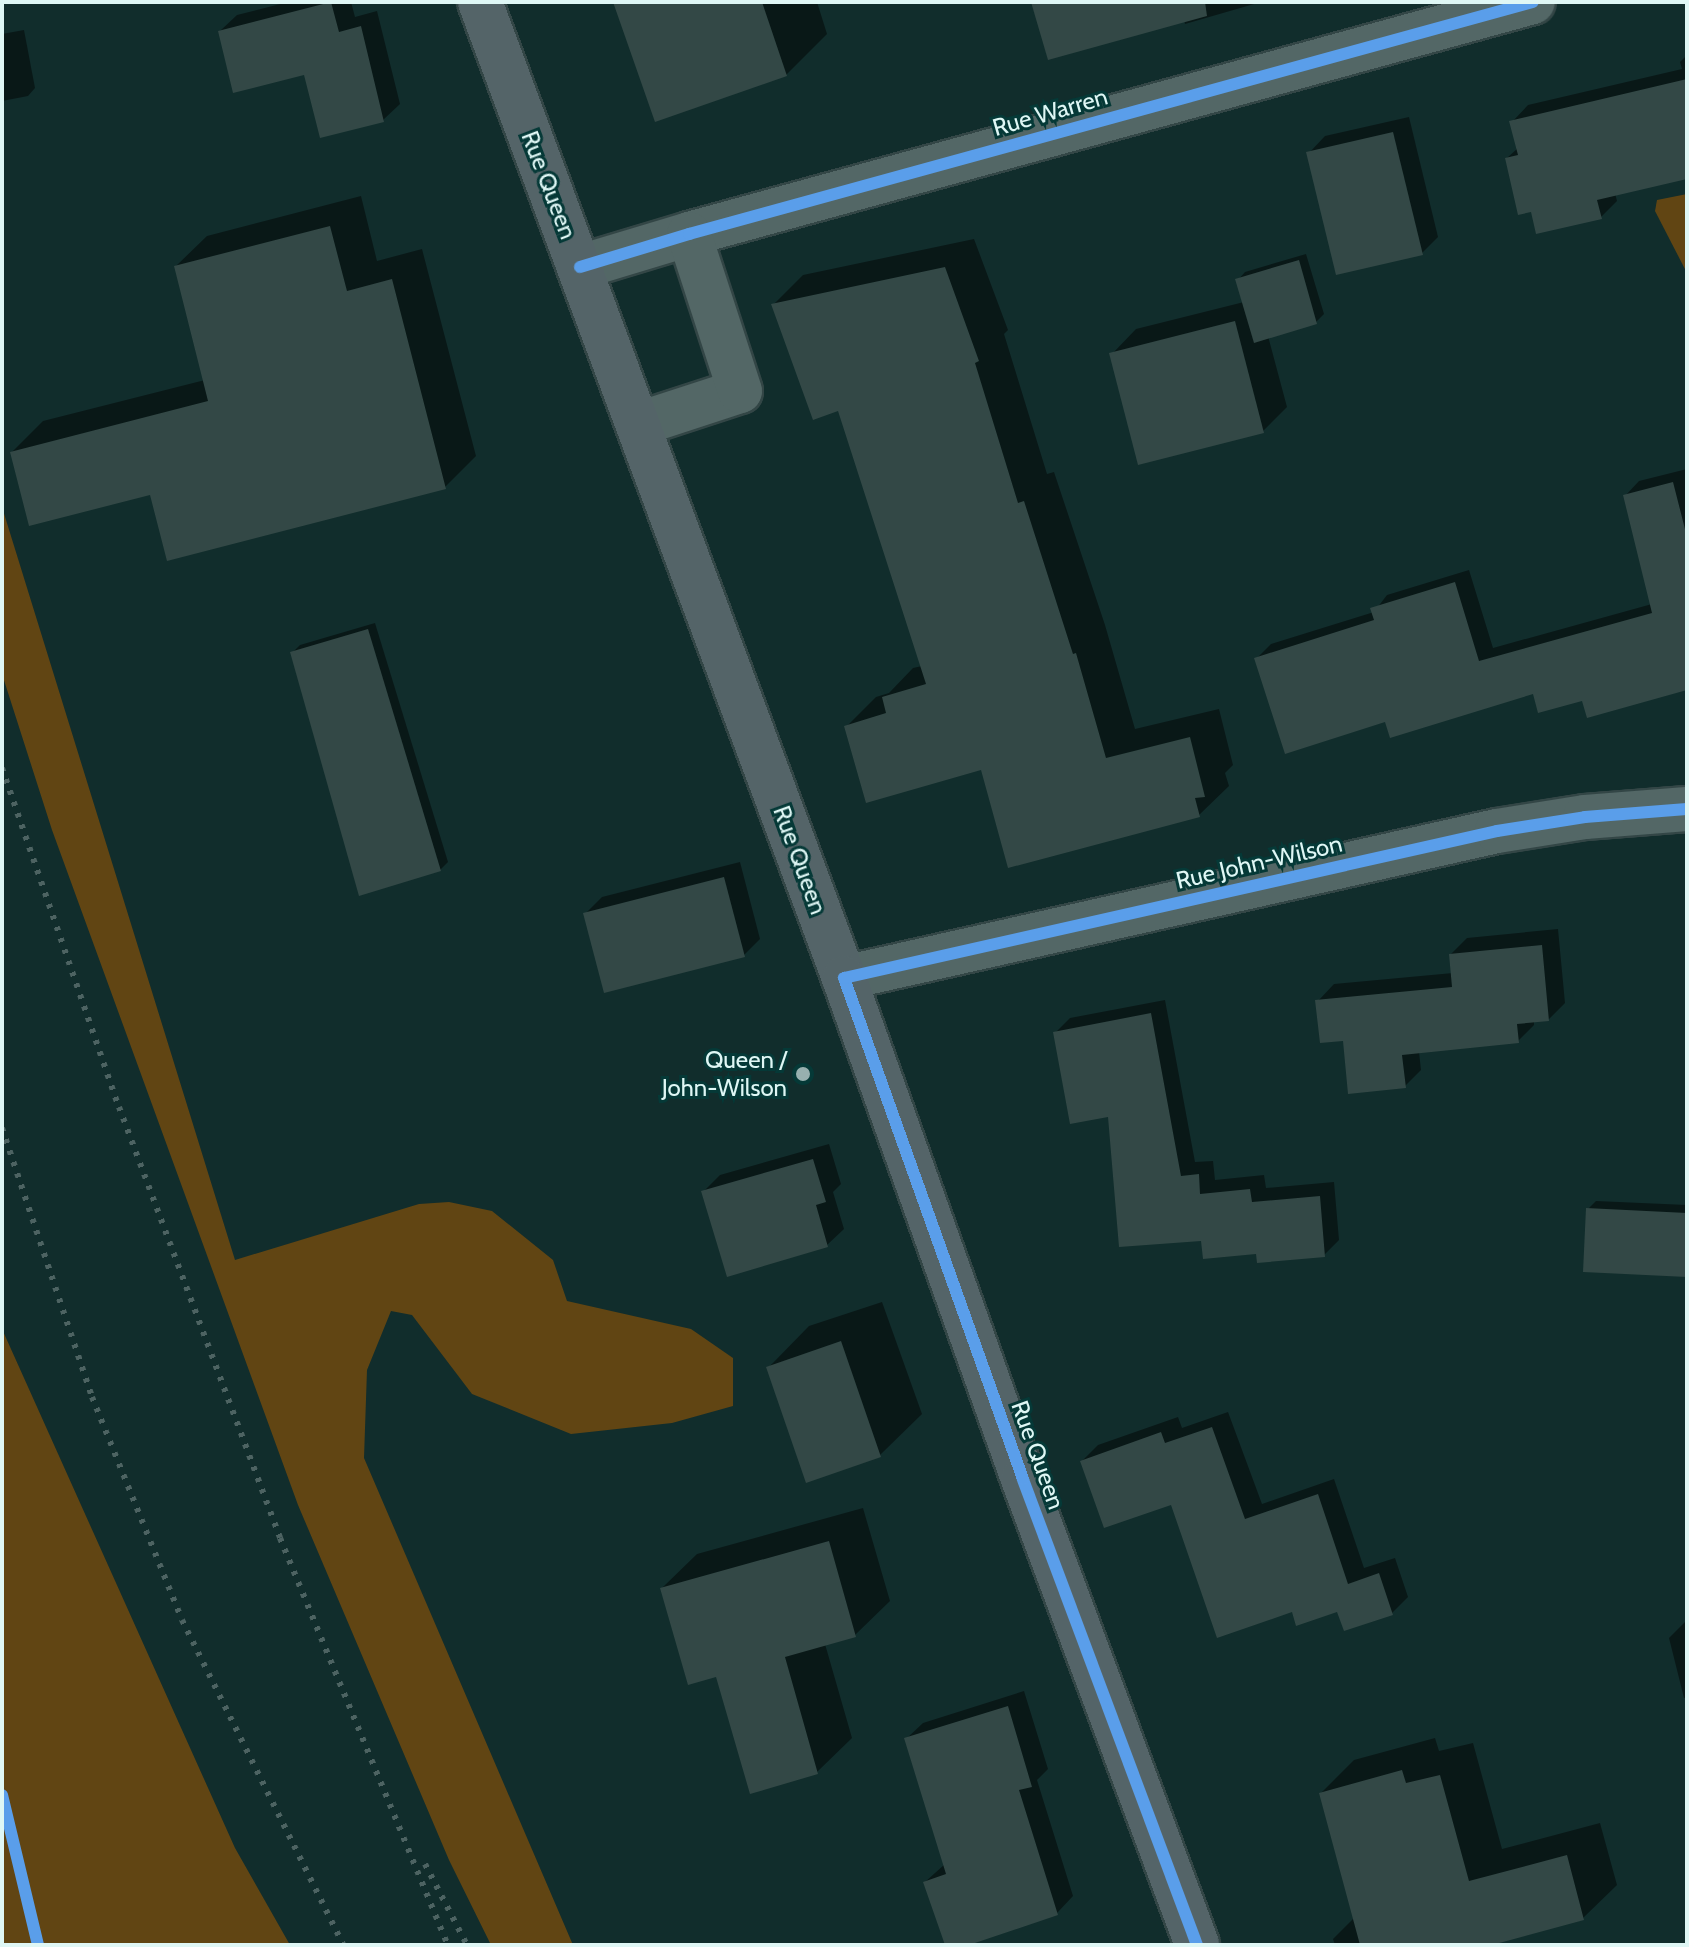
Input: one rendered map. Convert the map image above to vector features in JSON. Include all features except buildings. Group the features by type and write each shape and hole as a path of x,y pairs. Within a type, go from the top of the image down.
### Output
{"main road":[{"name":"Rue Queen","path":"480,2 844,978 1018,1464 1197,1945"}],"street":[{"name":"Rue Warren","path":"580,267 689,234 1533,2"},
{"path":"639,424 740,391 689,234"},
{"name":"Rue John-Wilson","path":"844,978 1497,831 1585,817 1687,809"}],"shaded area":[{"path":"1687,194 1687,273 1655,211 1657,200"},
{"path":"2,507 235,1260 419,1204 449,1202 492,1211 553,1260 567,1301 691,1329 733,1358 733,1406 672,1423 571,1434 472,1394 412,1315 391,1311 367,1370 364,1458 573,1945 491,1945 449,1860 298,1505 52,830 2,674"},
{"path":"2,1329 235,1848 290,1945 2,1945"}],"railway":[{"path":"2,768 119,1107 280,1538 448,1945"},
{"path":"2,1128 92,1397 182,1620 343,1945"},
{"path":"425,1864 467,1945"}],"cycle path":[{"path":"580,267 689,234 1533,2"},
{"path":"1197,1945 1023,1479 844,978 1497,831 1585,817 1687,809"},
{"path":"2,1795 38,1945"}],"place":[{"name":"Queen / John-Wilson","path":"803,1074"}]}
